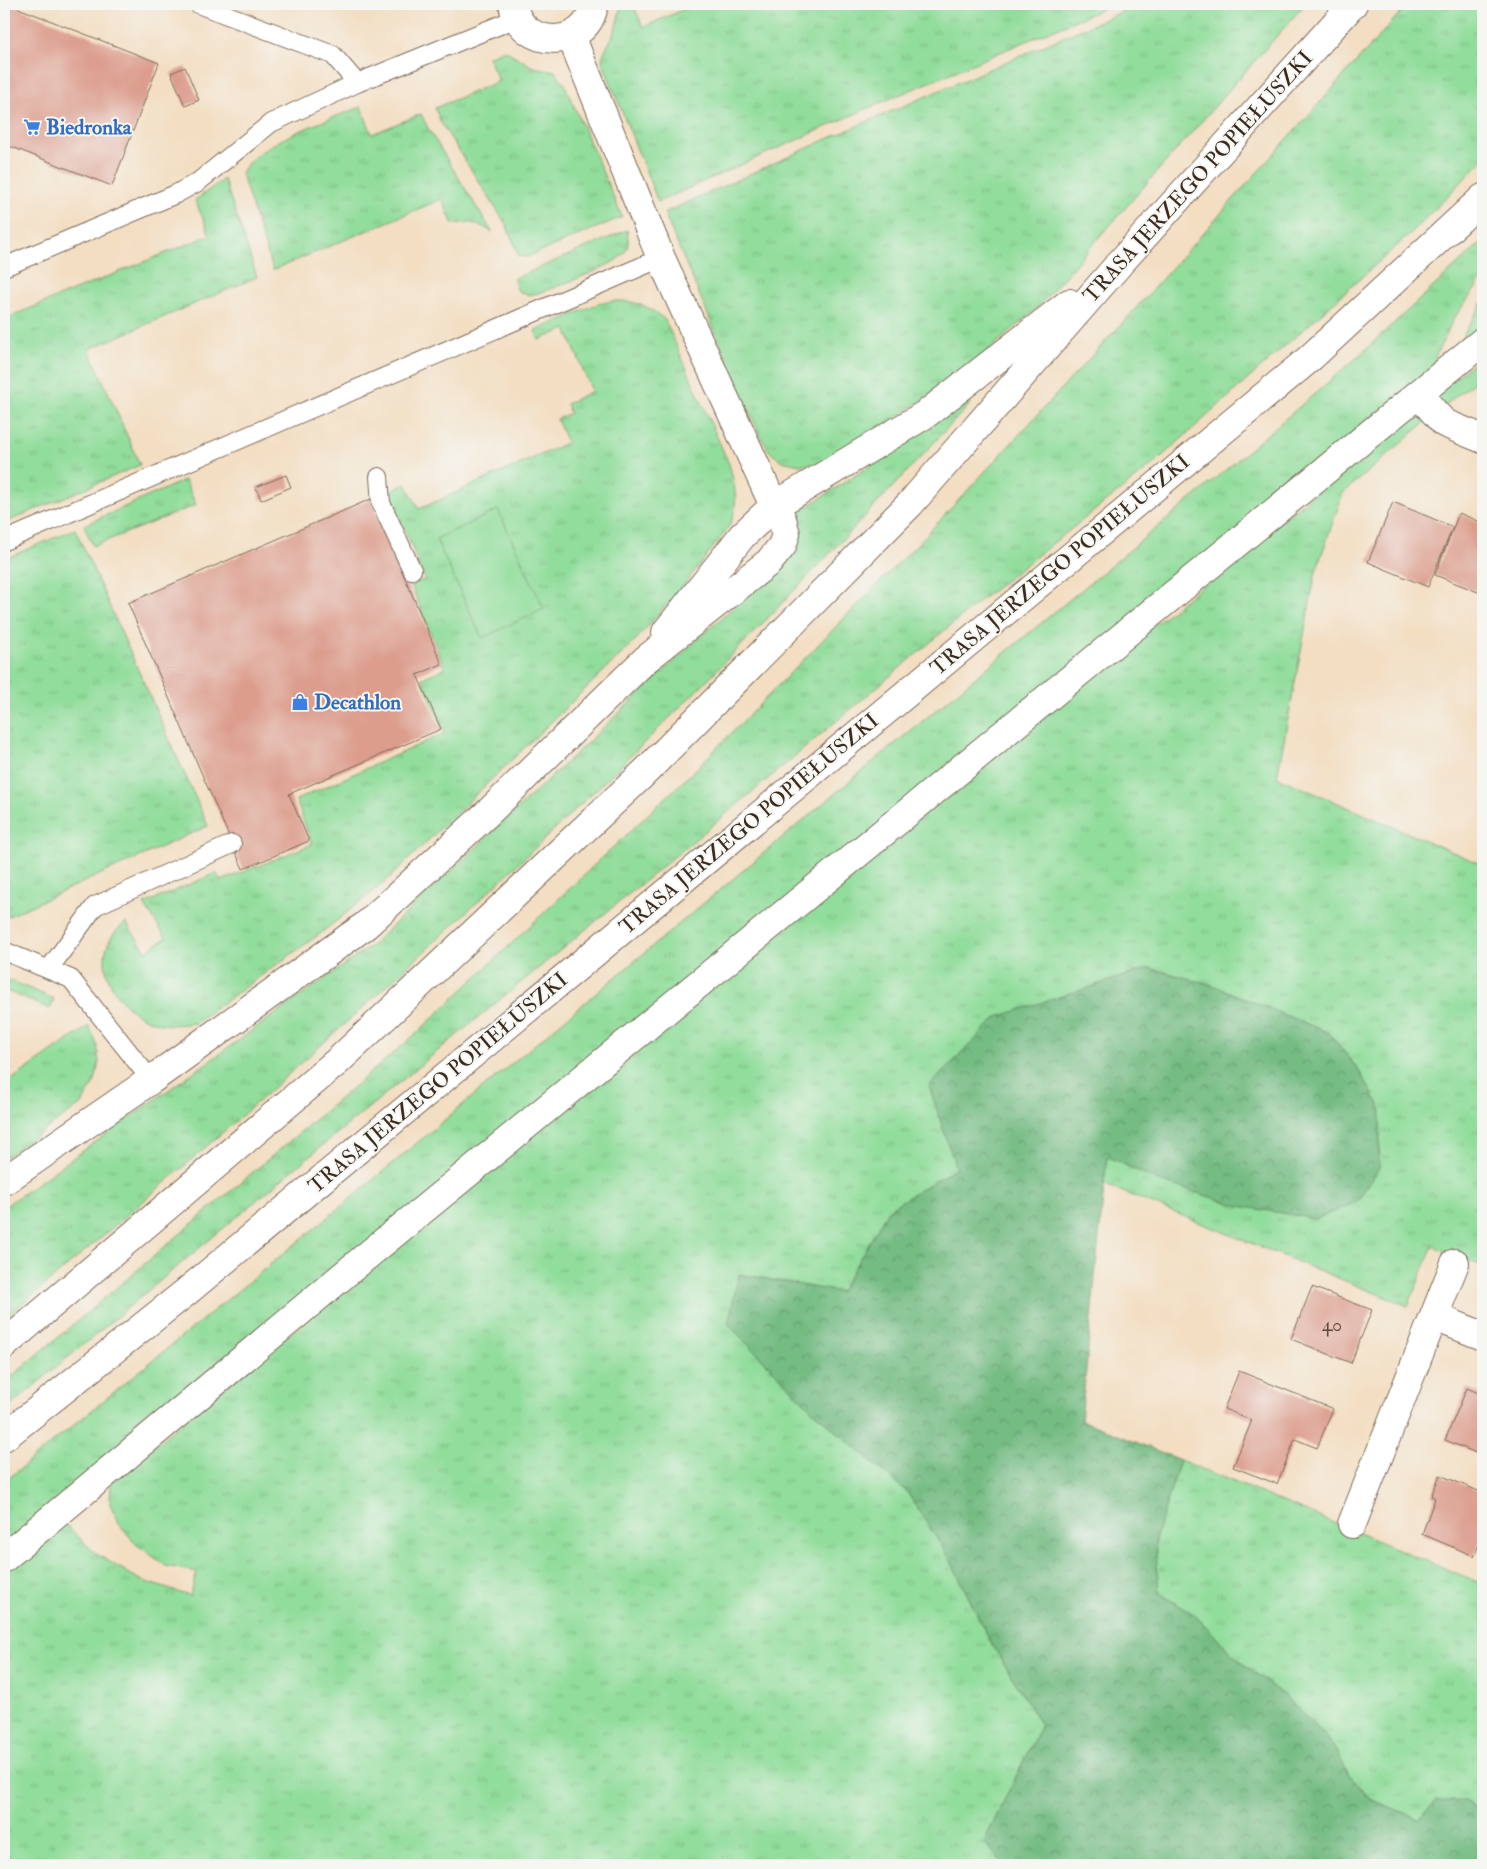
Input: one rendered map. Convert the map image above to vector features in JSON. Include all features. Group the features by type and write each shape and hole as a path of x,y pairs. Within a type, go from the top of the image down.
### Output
{"main road":[{"path":"515,11 535,36 553,40 571,36 581,30 588,20 594,4"},
{"name":"TRASA JERZEGO POPIEŁUSZKI","path":"4,1345 339,1060 644,773 910,504 1120,263 1353,4"},
{"path":"4,1180 151,1080 366,925 492,809 645,660 770,562 782,546 786,534 782,519 774,506 661,258 571,36"},
{"name":"TRASA JERZEGO POPIEŁUSZKI","path":"4,1437 193,1286 1308,359 1483,198"},
{"path":"645,660 736,544 774,506 926,414 1120,263"},
{"path":"4,1558 348,1271 1483,342"},
{"path":"1419,395 1444,423 1483,439"},
{"path":"1352,1524 1456,1263"},
{"path":"1435,1317 1483,1336"}],"lane":[{"path":"198,4 332,55 357,83"},
{"path":"4,267 176,194 198,182 271,123 515,11"},
{"path":"4,541 661,258"},
{"path":"379,477 381,503 412,570"},
{"path":"49,969 95,906 232,844"},
{"path":"4,951 71,979 151,1080"}],"green space":[{"path":"621,4 633,4 643,27 696,4 1114,4 866,109 658,202 602,61 618,20"},
{"path":"1140,4 1305,4 1037,308 967,369 846,452 816,464 799,465 782,461 771,453 762,440 664,213 834,136"},
{"path":"1408,4 1483,4 1483,160 1411,233 1150,467 982,599 708,829 317,1150 4,1411 4,1383 416,1034 698,767 930,531 1128,317"},
{"path":"505,50 533,67 555,71 564,83 622,217 527,257 519,256 506,224 441,123 435,108 499,81 488,57"},
{"path":"361,107 372,134 421,114 492,232 473,224 453,224 442,199 273,270 241,173 249,162 277,142 313,125"},
{"path":"224,179 257,277 89,349 140,465 4,523 4,319 210,235 195,200"},
{"path":"627,230 628,242 626,250 609,264 584,276 539,293 530,295 518,291 513,279"},
{"path":"1483,241 1483,278 1454,318 1435,357 1441,365 1183,575 1178,570 1154,590 1158,596 4,1544 4,1482 338,1209 880,756 1194,497 1354,360"},
{"path":"613,301 641,305 665,320 729,464 735,490 735,507 726,531 680,590 633,643 385,882 321,933 195,1023 176,1025 152,1022 133,1011 113,988 107,974 105,960 107,947 114,934 126,923 146,951 166,938 144,904 216,873 221,881 312,844 296,800 445,733 422,678 445,668 411,585 425,579 389,491 406,484 419,509 567,443 557,419 570,413 566,404 592,391 566,329 539,340 535,331 597,304"},
{"path":"1483,302 1483,331 1466,345 1461,339"},
{"path":"1483,355 1483,376 1456,396 1343,493 1316,571 1277,777 1483,865 1483,1262 1480,1265 1433,1246 1408,1306 1103,1184 1107,1156 1156,1180 1381,1108 1357,1068 1329,1033 1212,985 1149,968 956,1168 889,1209 840,1292 740,1274 813,1411 907,1492 950,1559 989,1639 1041,1725 984,1842 1005,1865 4,1865 4,1572 63,1522 95,1553 140,1580 190,1596 197,1572 166,1566 136,1544 120,1525 110,1504 111,1481"},
{"path":"965,399 971,403 890,490 725,662 564,820 408,967 328,1039 167,1181 4,1319 4,1207 371,946 686,650 791,555 800,537 798,513 892,451"},
{"path":"185,480 196,505 93,546 84,525"},
{"path":"498,510 544,609 482,638 436,539"},
{"path":"75,529 208,826 4,918 4,559"},
{"path":"1149,968 1212,985 1329,1033 1357,1068 1381,1108 1379,1168 1357,1202 1316,1219 1239,1206 1156,1180 1107,1156 1081,1420 1180,1460 1155,1540 1159,1593 1195,1615 1236,1658 1284,1696 1329,1739 1348,1773 1370,1799 1419,1819 1436,1801 1465,1801 1483,1813 1483,1865 1005,1865 984,1842 1041,1725 989,1639 950,1559 907,1492 813,1411 728,1324 739,1274 840,1292 889,1209 956,1168 929,1086 997,1017"},
{"path":"4,978 54,999 50,1009 4,990"},
{"path":"89,1026 97,1045 99,1062 95,1081 82,1104 4,1158 4,1085"},
{"path":"1180,1460 1483,1584 1483,1813 1465,1801 1419,1819 1370,1799 1348,1773 1329,1739 1284,1696 1236,1658 1195,1615 1159,1593 1155,1540"}],"building":[{"path":"4,4 14,4 13,6 159,63 112,186 4,144"},
{"path":"185,67 199,100 185,106 171,73"},
{"path":"286,475 291,487 261,500 256,487"},
{"name":"Decathlon","path":"371,499 442,664 417,675 441,729 289,794 309,841 243,869 128,603"},
{"path":"1393,502 1453,527 1428,587 1368,562"},
{"path":"1459,513 1483,523 1483,594 1435,575"},
{"path":"1312,1287 1372,1310 1351,1363 1291,1339"},
{"path":"1239,1371 1333,1409 1317,1448 1295,1439 1277,1484 1233,1467 1252,1420 1224,1409"},
{"path":"1467,1388 1483,1395 1483,1456 1445,1440"},
{"path":"1440,1475 1483,1493 1483,1535 1474,1556 1422,1534 1435,1498 1431,1496"}],"place":[{"name":"Biedronka","path":"32,127"},
{"name":"Decathlon","path":"300,702"}]}
